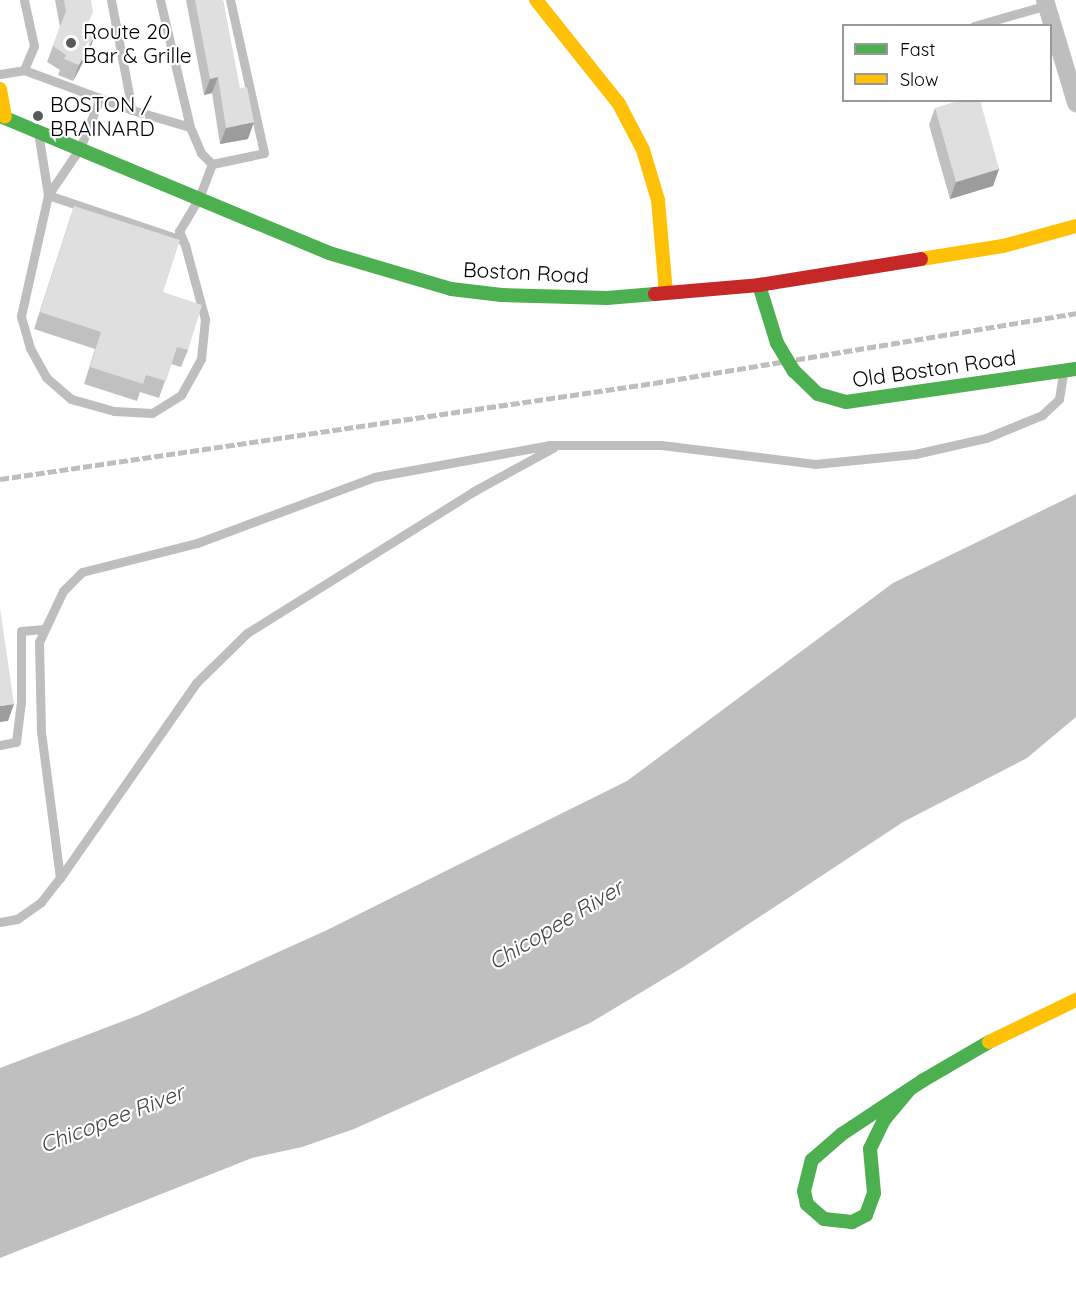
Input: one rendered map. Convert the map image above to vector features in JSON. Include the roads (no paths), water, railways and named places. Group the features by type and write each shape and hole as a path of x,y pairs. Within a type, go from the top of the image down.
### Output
{"street":[{"path":"536,0 619,104 643,150 658,200 666,293"},
{"path":"1046,3 1050,24"},
{"path":"1054,43 1076,103"},
{"path":"0,89 2,117"},
{"name":"Boston Road","path":"2,117 329,253 451,289 557,298 666,293 759,285 1004,246 1076,226"},
{"name":"Old Boston Road","path":"759,285 777,343 794,370 818,394 846,402 1069,371"},
{"path":"909,1090 884,1120 870,1149 874,1193 866,1215 852,1221 824,1219 807,1204 804,1191 812,1160 909,1090 1015,1027 1076,1000"}],"lane":[{"path":"24,0 34,46 24,70"},
{"path":"111,0 132,110"},
{"path":"160,0 190,127 201,153 212,164"},
{"path":"212,164 264,153 230,0"},
{"path":"980,24 1046,3"},
{"path":"0,74 24,70 132,110 190,127"},
{"path":"48,195 80,148 100,98"},
{"path":"38,131 48,195 21,316 30,348 46,377 71,399 114,411 152,413 182,395 201,359 205,319 179,224 199,198 212,164"},
{"path":"48,195 182,240"},
{"path":"60,878 38,698 39,642 63,591 82,572 196,543 374,477 564,444 661,445 815,464 885,459 986,438 1042,415 1059,399 1069,371"},
{"path":"0,922 25,914 46,897 196,683 247,633 492,480 564,444"},
{"path":"0,745 16,742 21,703 21,631 44,629"}],"water":[{"name":"Chicopee River","path":"1076,494 1076,717 1027,758 903,822 685,966 590,1023 354,1129 302,1147 252,1158 0,1258 0,1068 139,1015 325,931 627,781 893,583"}],"railway":[{"path":"0,479 654,383 1076,313"}],"place":[{"name":"Route 20 Bar & Grille","path":"71,43"},
{"name":"BOSTON / BRAINARD","path":"38,116"}]}
